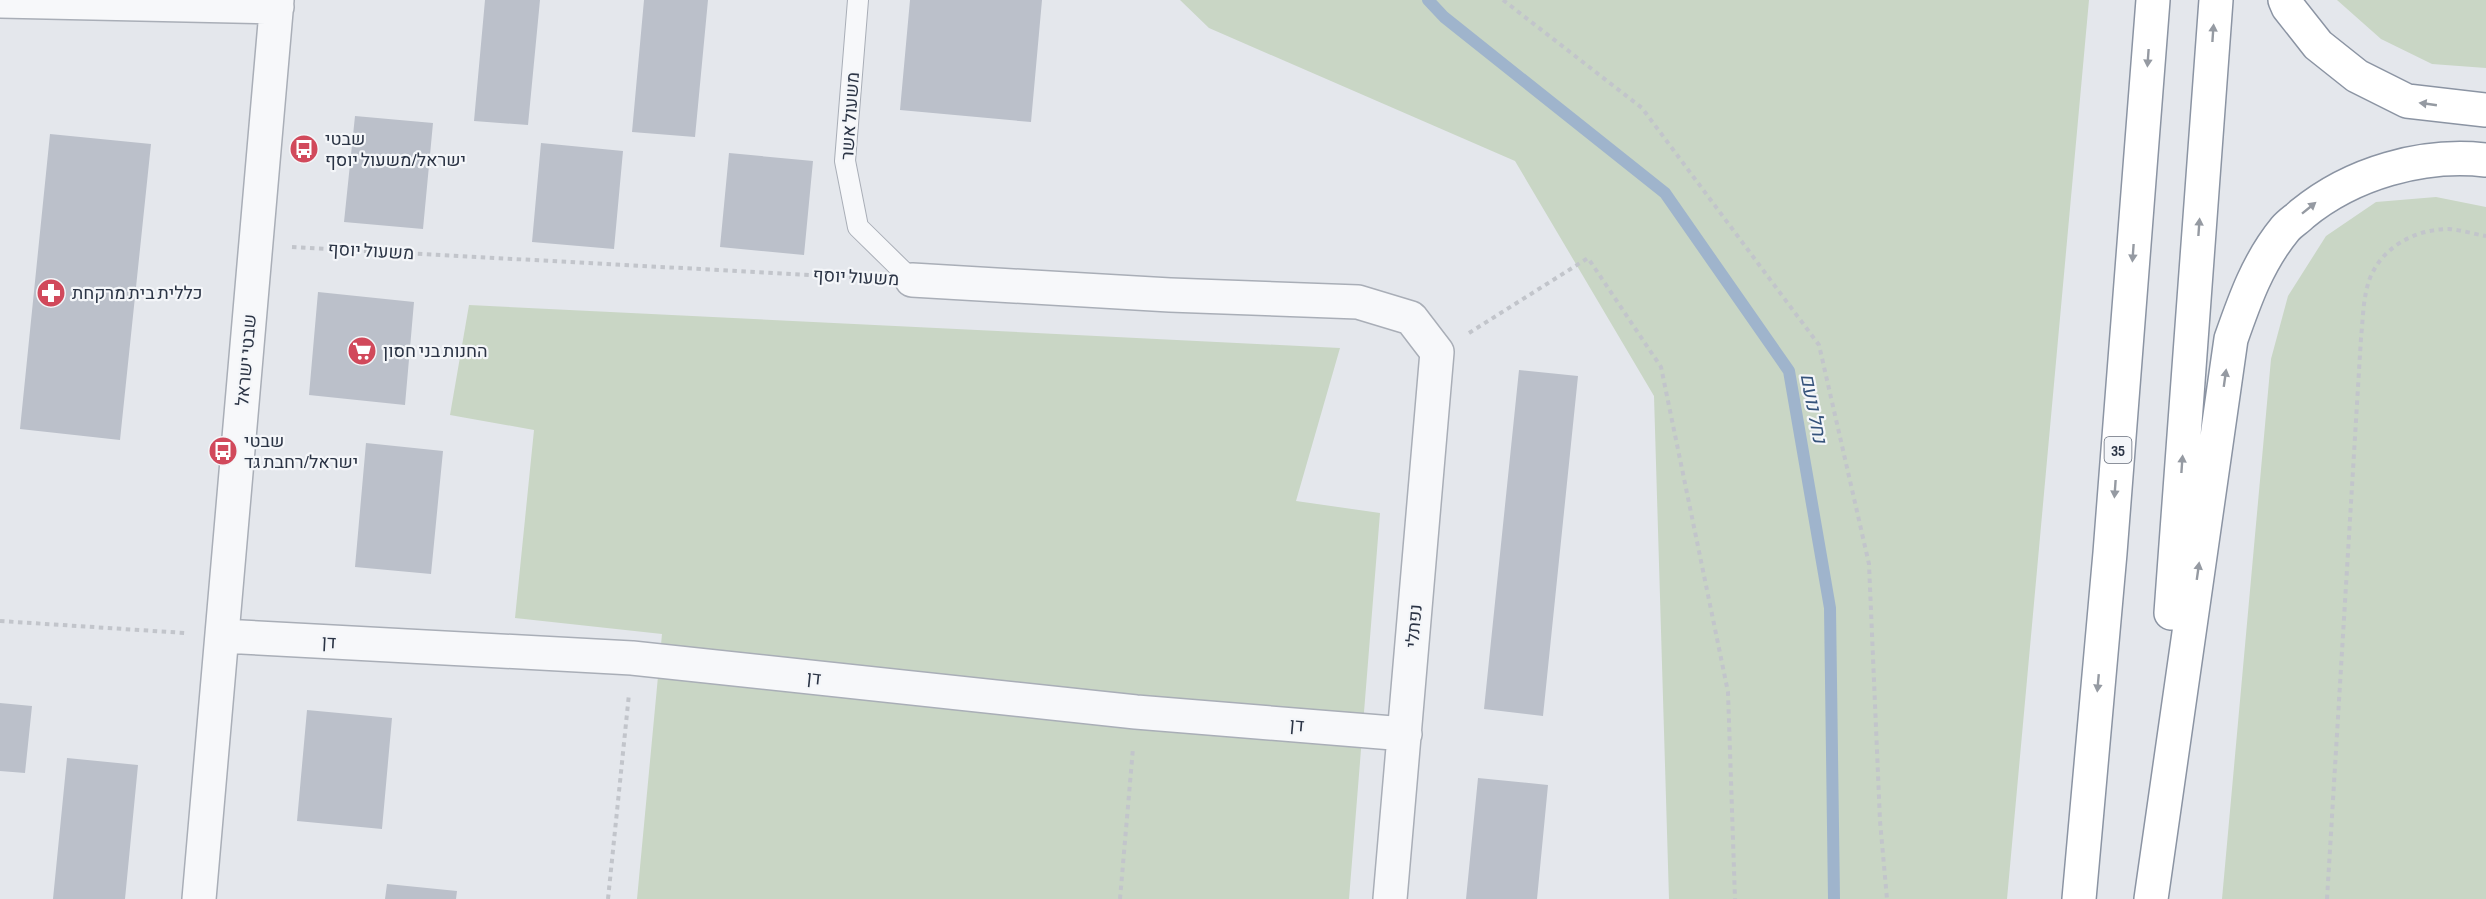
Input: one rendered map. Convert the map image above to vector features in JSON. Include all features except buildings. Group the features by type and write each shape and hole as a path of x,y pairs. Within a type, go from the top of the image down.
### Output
{"highway":[{"name":"35","path":"2079,899 2110,553 2152,0"},
{"path":"2151,899 2216,0"},
{"path":"2285,0 2318,45 2357,76 2407,101 2486,110"},
{"path":"2151,899 2231,339 2254,275 2286,228 2324,197 2366,176 2422,161 2461,157 2486,160"}],"street":[{"path":"0,1 277,3"},
{"name":"שבטי ישראל","path":"199,899 277,3"},
{"name":"משעול יוסף","path":"912,280 1170,295 1358,302 1411,318 1437,352"},
{"name":"נפתלי","path":"1390,899 1437,352"},
{"name":"דן","path":"222,636 632,658 1136,712 1405,734"}],"lane":[{"name":"משעול אשר","path":"858,0 845,161 858,227 912,280"}],"path":[{"path":"1503,0 1642,108 1819,345 1869,564 1880,821 1887,899"},
{"path":"2327,899 2363,308 2370,278 2384,256 2400,241 2415,234 2431,230 2452,229 2486,236"},
{"name":"משעול יוסף","path":"255,245 912,280"},
{"path":"1437,352 1588,258 1661,367 1728,692 1735,899"},
{"path":"0,621 222,636"},
{"path":"608,899 632,658"},
{"path":"1120,899 1136,712"}],"green space":[{"path":"1180,0 2089,0 2007,899 1669,899 1654,396 1515,161 1209,28"},
{"path":"2337,0 2486,0 2486,68 2432,64 2381,39"},
{"path":"2436,197 2486,207 2486,899 2222,899 2271,359 2288,296 2326,236 2376,202"},
{"path":"469,305 1340,348 1296,501 1380,513 1349,899 637,899 662,634 515,618 534,430 450,415"}],"waterway":[{"name":"נחל נועם","path":"1428,0 1444,17 1665,193 1789,371 1830,608 1834,899"}],"place":[{"name":"שבטי ישראל/משעול יוסף","path":"304,149"},
{"name":"כללית בית מרקחת","path":"51,293"},
{"name":"החנות בני חסון","path":"362,351"},
{"name":"שבטי ישראל/רחבת גד","path":"223,451"}]}
